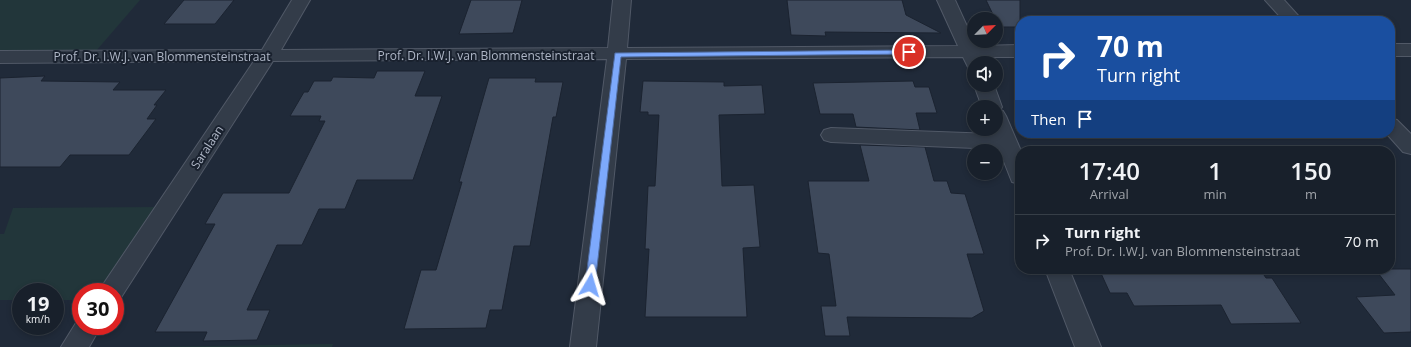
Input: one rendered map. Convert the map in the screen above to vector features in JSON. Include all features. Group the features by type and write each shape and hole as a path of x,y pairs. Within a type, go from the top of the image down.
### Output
{"street":[{"name":"Saralaan","path":"117,283 268,55 301,0"},
{"path":"583,347 622,0"},
{"path":"946,0 973,56"},
{"path":"1274,0 1289,16"},
{"path":"1395,50 1411,50"},
{"name":"Prof. Dr. I.W.J. van Blommensteinstraat","path":"981,56 1015,52"},
{"name":"Prof. Dr. I.W.J. van Blommensteinstraat","path":"0,57 617,54 967,57"},
{"path":"1395,129 1411,147"},
{"path":"1003,133 1015,163"},
{"path":"831,135 1007,142"},
{"path":"1059,274 1088,347"},
{"path":"74,347 82,335"}],"green space":[{"path":"0,0 140,0 96,51 0,50"},
{"path":"157,207 109,283 72,283 72,300 64,300 64,283 12,283 12,300 0,300 0,234 4,234 13,208"},
{"path":"333,344 332,347 139,347"}],"building":[{"path":"184,0 234,0 215,24 164,24"},
{"path":"471,0 522,0 513,33 459,34"},
{"path":"787,0 902,0 906,15 941,33 825,32 826,36 791,35"},
{"path":"986,0 1020,0 1020,16 1015,16 1015,27 1003,27 1003,12 992,12"},
{"path":"377,71 425,71 415,96 442,96 413,180 357,180 345,209 319,209 302,245 277,245 247,310 270,310 257,340 203,341 207,332 155,332 215,224 205,224 223,193 289,193 325,121 319,121 321,116 290,116 304,92 308,92 314,81 331,81 333,77 374,78"},
{"path":"45,76 41,81 120,82 113,90 166,90 154,105 157,105 147,119 156,119 129,155 70,155 60,167 0,167 0,78"},
{"path":"489,78 536,78 535,82 563,82 556,117 553,117 530,246 514,246 502,310 490,310 486,328 404,329 421,270 436,270 462,182 459,182"},
{"path":"643,81 724,82 724,86 762,85 765,114 719,115 722,186 754,185 760,247 743,248 747,317 645,317 649,249 645,249 648,186 655,186 659,115 648,115 648,112 640,112"},
{"path":"913,81 915,87 929,87 937,113 916,113 920,130 856,127 853,114 820,114 813,83"},
{"path":"860,145 925,147 934,181 947,181 951,193 965,194 984,254 967,254 984,311 972,318 847,317 850,336 825,336 821,306 836,306 829,254 818,253 808,181 869,181"},
{"path":"1395,269 1411,269 1411,332 1384,333 1356,297 1395,295 1379,274 1395,274"},
{"path":"1101,274 1263,274 1266,278 1272,278 1301,323 1231,324 1221,305 1134,306 1127,293 1110,293"}],"route":[{"path":"590,285 617,54 909,52"}]}
